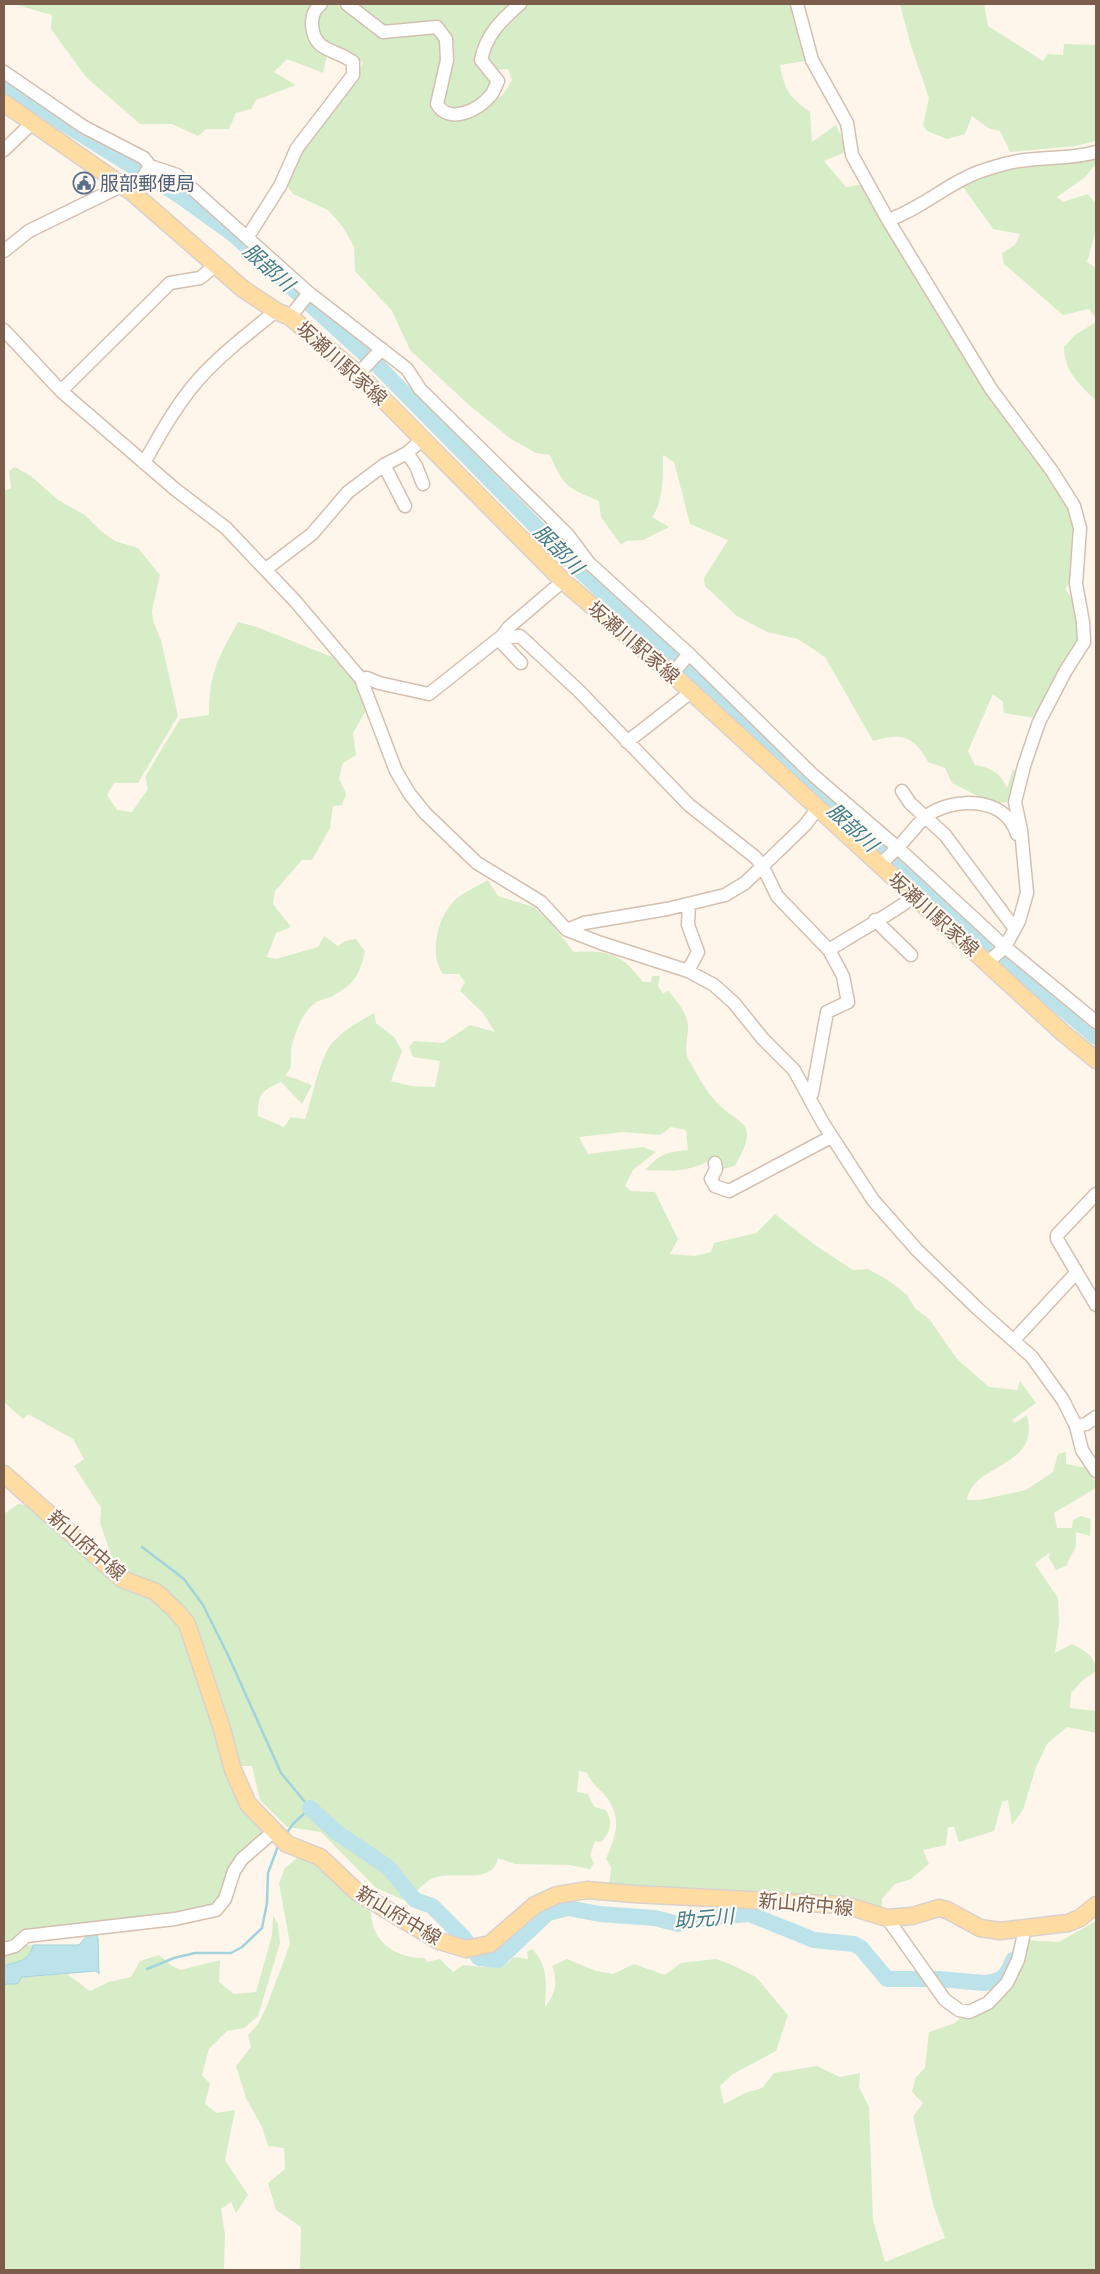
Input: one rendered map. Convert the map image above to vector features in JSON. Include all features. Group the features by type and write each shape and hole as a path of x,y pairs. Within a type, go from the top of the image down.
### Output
{"main road":[{"name":"坂瀬川駅家線","path":"4,103 130,188 243,290 288,312 360,372 563,581 673,672 691,692 882,864 914,896 989,961 1063,1033 1096,1060"},
{"name":"新山府中線","path":"4,1474 122,1579 156,1592 187,1624 221,1726 232,1770 248,1804 273,1832 287,1844 320,1857 357,1892 439,1941 472,1948 490,1944 535,1905 557,1895 587,1890 844,1905 887,1918 912,1916 939,1908 947,1910 980,1928 1000,1932 1068,1923 1080,1918 1096,1905"}],"street":[{"path":"248,238 280,186 296,148 353,75 354,62 345,56 318,45 313,35 312,18 315,8 321,4"},
{"path":"346,4 383,32 437,27 446,39 447,60 437,104 441,110 451,115 459,115 483,102 492,94 498,81 481,60 484,46 490,34 520,4"},
{"path":"797,4 812,60 848,123 852,154 888,220 991,389 1052,472 1074,506 1080,528 1076,584 1083,622 1084,642 1065,672 1039,722 1015,802 1022,830 1027,893 1015,929 1003,948 989,961"},
{"path":"4,72 84,127 144,158 149,168 177,175 309,294 407,369 420,390 568,535 589,563 689,654 813,774 1003,948 1096,1022"},
{"path":"4,150 32,123"},
{"path":"888,220 909,213 966,177 1004,164 1040,158 1084,156 1096,152"},
{"path":"4,251 30,231 130,188 149,168"},
{"path":"61,391 170,284 200,278 216,265"},
{"path":"144,463 178,406 198,380 233,346 288,312 309,294"},
{"path":"4,330 61,391 144,463 226,528 266,569 361,679 396,771 409,793 425,813 477,863 542,902 567,930 600,943 688,971 714,985 734,1003 763,1039 794,1070 831,1137 873,1200 917,1250 978,1310 1014,1340 1049,1379 1076,1426 1082,1450 1096,1471"},
{"path":"360,372 381,350"},
{"path":"266,569 312,534 348,492 384,465 407,453 423,439"},
{"path":"407,453 416,466 423,484"},
{"path":"384,465 405,506"},
{"path":"361,679 367,678 379,683 429,694 502,636 509,627 563,581"},
{"path":"502,636 503,644 521,664"},
{"path":"502,636 505,638 520,636 579,691 689,805 762,865 778,896 829,950 843,976 848,1002 827,1012 812,1094 809,1095"},
{"path":"673,672 689,654"},
{"path":"627,742 691,692"},
{"path":"902,790 910,803 945,835 1015,929"},
{"path":"882,864 925,817 948,805 989,805 1004,812 1013,822 1023,850"},
{"path":"567,930 584,923 689,904 725,895 745,883 806,825 818,808"},
{"path":"829,950 875,920 898,908 914,896"},
{"path":"688,971 698,952 688,925 689,904"},
{"path":"875,920 911,955"},
{"path":"715,1163 716,1170 710,1179 715,1186 729,1191 831,1137"},
{"path":"1096,1194 1057,1234 1060,1245 1096,1305"},
{"path":"1014,1340 1076,1273"},
{"path":"1076,1426 1086,1424 1096,1417"},
{"path":"4,1949 15,1946 26,1936 175,1919 216,1910 225,1899 234,1871 242,1859 273,1832"},
{"path":"887,1918 945,2000 959,2010 969,2012 988,2003 1007,1982 1018,1960 1023,1938 1021,1930"}],"green space":[{"path":"13,4 311,4 306,30 316,51 327,55 323,73 287,59 274,72 296,85 256,100 251,109 236,113 229,129 206,129 198,136 172,124 140,124 86,77 51,29 52,15"},
{"path":"329,4 343,7 368,30 380,37 403,36 433,30 442,39 440,70 431,100 434,108 443,116 502,96 512,80 508,69 495,70 485,58 487,50 496,35 527,4 791,4 806,61 780,65 789,93 810,112 812,142 836,125 846,152 824,161 846,187 863,184 1066,504 1073,519 1076,540 1074,575 1065,589 1072,598 1080,638 1036,718 1004,713 1003,702 993,694 968,751 975,765 998,774 1007,788 1013,770 1021,770 1009,801 996,805 952,783 945,768 928,762 918,746 906,738 892,737 873,741 825,657 798,639 767,632 737,616 705,586 704,578 728,540 690,524 674,462 663,455 661,496 652,517 669,527 643,540 626,541 621,545 601,517 599,501 568,486 563,481 550,455 536,453 511,439 470,406 410,350 392,311 355,271 354,247 343,227 328,210 293,194 286,185 304,145 357,77 363,63 352,52 327,45 317,33 319,12"},
{"path":"351,4 511,4 489,26 481,40 476,55 492,80 485,91 476,99 467,105 455,109 445,102 444,26 383,27"},
{"path":"900,4 984,4 988,26 1043,61 1048,54 1063,55 1064,44 1096,45 1096,141 1076,146 1010,152 1000,131 988,128 972,116 965,134 947,139 927,131 923,125 929,98 911,46"},
{"path":"1096,149 1096,164 1084,178 1057,197 1063,202 1088,194 1096,204 1096,230 1087,262 1096,268 1096,319 1089,309 1063,315 1004,264 1002,253 1015,245 1020,234 993,229 961,184 985,165"},
{"path":"1096,322 1096,401 1074,377 1067,363 1064,347 1075,335"},
{"path":"15,467 31,476 58,500 85,515 102,532 115,541 138,548 160,575 152,611 153,621 161,640 178,716 138,783 114,783 107,795 117,810 132,812 148,789 145,777 180,719 209,715 209,700 216,666 238,622 257,627 332,657 355,681 367,709 353,733 356,755 343,763 339,778 346,794 342,805 333,806 330,828 312,860 302,860 275,891 273,904 291,927 276,933 267,957 276,959 318,947 324,936 338,946 345,941 356,939 365,951 359,971 353,981 343,990 314,1004 298,1026 291,1050 291,1066 285,1075 312,1085 302,1104 281,1082 262,1094 258,1116 284,1127 291,1117 305,1119 320,1067 328,1048 347,1030 374,1013 376,1023 394,1037 402,1051 391,1081 411,1086 435,1087 440,1061 413,1057 409,1047 414,1041 443,1043 470,1025 495,1032 483,1013 460,991 465,982 459,974 443,974 436,956 437,934 450,905 461,895 488,880 498,896 534,907 550,922 574,952 597,952 614,956 628,965 643,982 651,982 652,976 660,976 658,986 663,994 668,990 681,1008 688,1023 686,1051 688,1059 709,1094 739,1120 747,1131 747,1139 735,1166 723,1169 722,1160 716,1157 697,1166 682,1170 645,1170 655,1160 664,1155 688,1150 686,1130 671,1127 660,1135 623,1132 579,1137 588,1154 643,1147 656,1152 633,1170 625,1186 631,1191 655,1192 678,1239 670,1254 695,1256 711,1252 714,1243 756,1233 775,1214 815,1245 853,1270 868,1269 888,1280 907,1295 915,1308 930,1320 957,1359 989,1387 1017,1390 1020,1381 1036,1403 1012,1420 1015,1423 1027,1415 1029,1433 1024,1446 1016,1456 981,1478 972,1488 967,1500 980,1500 1026,1490 1053,1472 1058,1454 1066,1452 1066,1464 1088,1468 1096,1483 1096,1488 1054,1513 1057,1528 1072,1528 1073,1520 1081,1516 1091,1519 1090,1536 1076,1532 1076,1546 1066,1566 1056,1570 1049,1558 1050,1552 1035,1564 1058,1598 1059,1624 1055,1653 1072,1644 1092,1658 1096,1666 1096,1671 1082,1681 1071,1693 1070,1708 1096,1711 1096,1733 1067,1727 1047,1744 1036,1767 1023,1810 1012,1825 1008,1800 1002,1802 994,1831 959,1842 954,1827 948,1827 946,1845 923,1850 929,1864 911,1879 895,1884 882,1899 882,1910 609,1888 611,1867 606,1859 616,1828 615,1814 607,1798 587,1773 579,1771 577,1792 588,1794 594,1807 606,1810 610,1819 610,1827 604,1838 601,1842 595,1841 590,1856 594,1863 590,1869 569,1865 515,1864 498,1858 495,1867 481,1875 451,1875 433,1878 406,1901 376,1888 321,1832 287,1827 260,1800 252,1766 239,1766 196,1634 110,1562 112,1558 100,1523 101,1508 74,1466 84,1459 73,1439 28,1414 23,1419 4,1402 4,491 11,488 9,471"},
{"path":"18,1504 37,1507 170,1609 187,1645 266,1834 215,1907 4,1944 4,1514"},
{"path":"298,1857 318,1865 334,1879 351,1899 371,1912 372,1923 381,1940 396,1952 415,1958 425,1958 427,1962 440,1959 453,1972 463,1965 482,1967 509,1962 513,1957 528,1959 527,1952 532,1949 544,1969 546,1983 545,2007 552,1997 555,1987 552,1966 567,1959 596,1971 613,1974 634,1964 665,1975 681,1963 716,1959 756,1977 788,2015 776,2051 733,2074 720,2086 724,2104 745,2093 762,2088 774,2073 817,2066 840,2077 860,2073 859,2087 869,2107 873,2220 885,2262 945,2238 934,2208 913,2117 923,2103 912,2092 915,2078 925,2068 929,2032 955,2023 964,2014 983,2010 1027,1940 1059,1942 1096,1921 1096,2270 300,2270 301,2227 276,2210 268,2183 285,2169 284,2148 268,2146 262,2127 246,2098 236,2066 251,2047 248,2035 258,2024 266,2008 290,1944 279,1883 285,1868"},
{"path":"273,1915 278,1924 280,1943 258,2016 244,2028 227,2031 209,2049 202,2075 210,2084 205,2104 217,2113 235,2110 225,2160 248,2195 236,2213 231,2202 221,2209 225,2235 224,2270 4,2270 4,1987 6,1984 17,1984 21,1977 67,1974 90,1991 109,1982 131,1977 140,1961 159,1955 172,1966 181,1970 220,1960 219,1982 234,1994 256,1992 272,1935"},
{"path":"33,1945 26,1957 4,1966 4,1953 21,1946"}],"water":[{"path":"89,1933 95,1933 98,1938 99,1974 96,1971 22,1977 17,1984 6,1984 4,1987 4,1966 26,1957 33,1945 79,1945"}],"waterway":[{"name":"服部川","path":"4,86 180,196 233,234 378,366 571,562 895,866 1096,1037"},
{"path":"142,1547 184,1579 203,1605 228,1655 281,1773 310,1808 288,1831"},
{"name":"助元川","path":"310,1808 336,1832 388,1867 415,1900 432,1906 464,1938 479,1958 498,1960 548,1913 568,1908 600,1914 655,1918 678,1924 712,1917 749,1914 814,1940 854,1944 861,1948 887,1979 939,1979 984,1983 999,1980 1003,1977 1013,1960"},
{"path":"147,1969 174,1958 195,1953 231,1953 242,1947 262,1928 267,1903 268,1873 278,1846"}],"place":[{"name":"服部郵便局","path":"84,183"}]}
